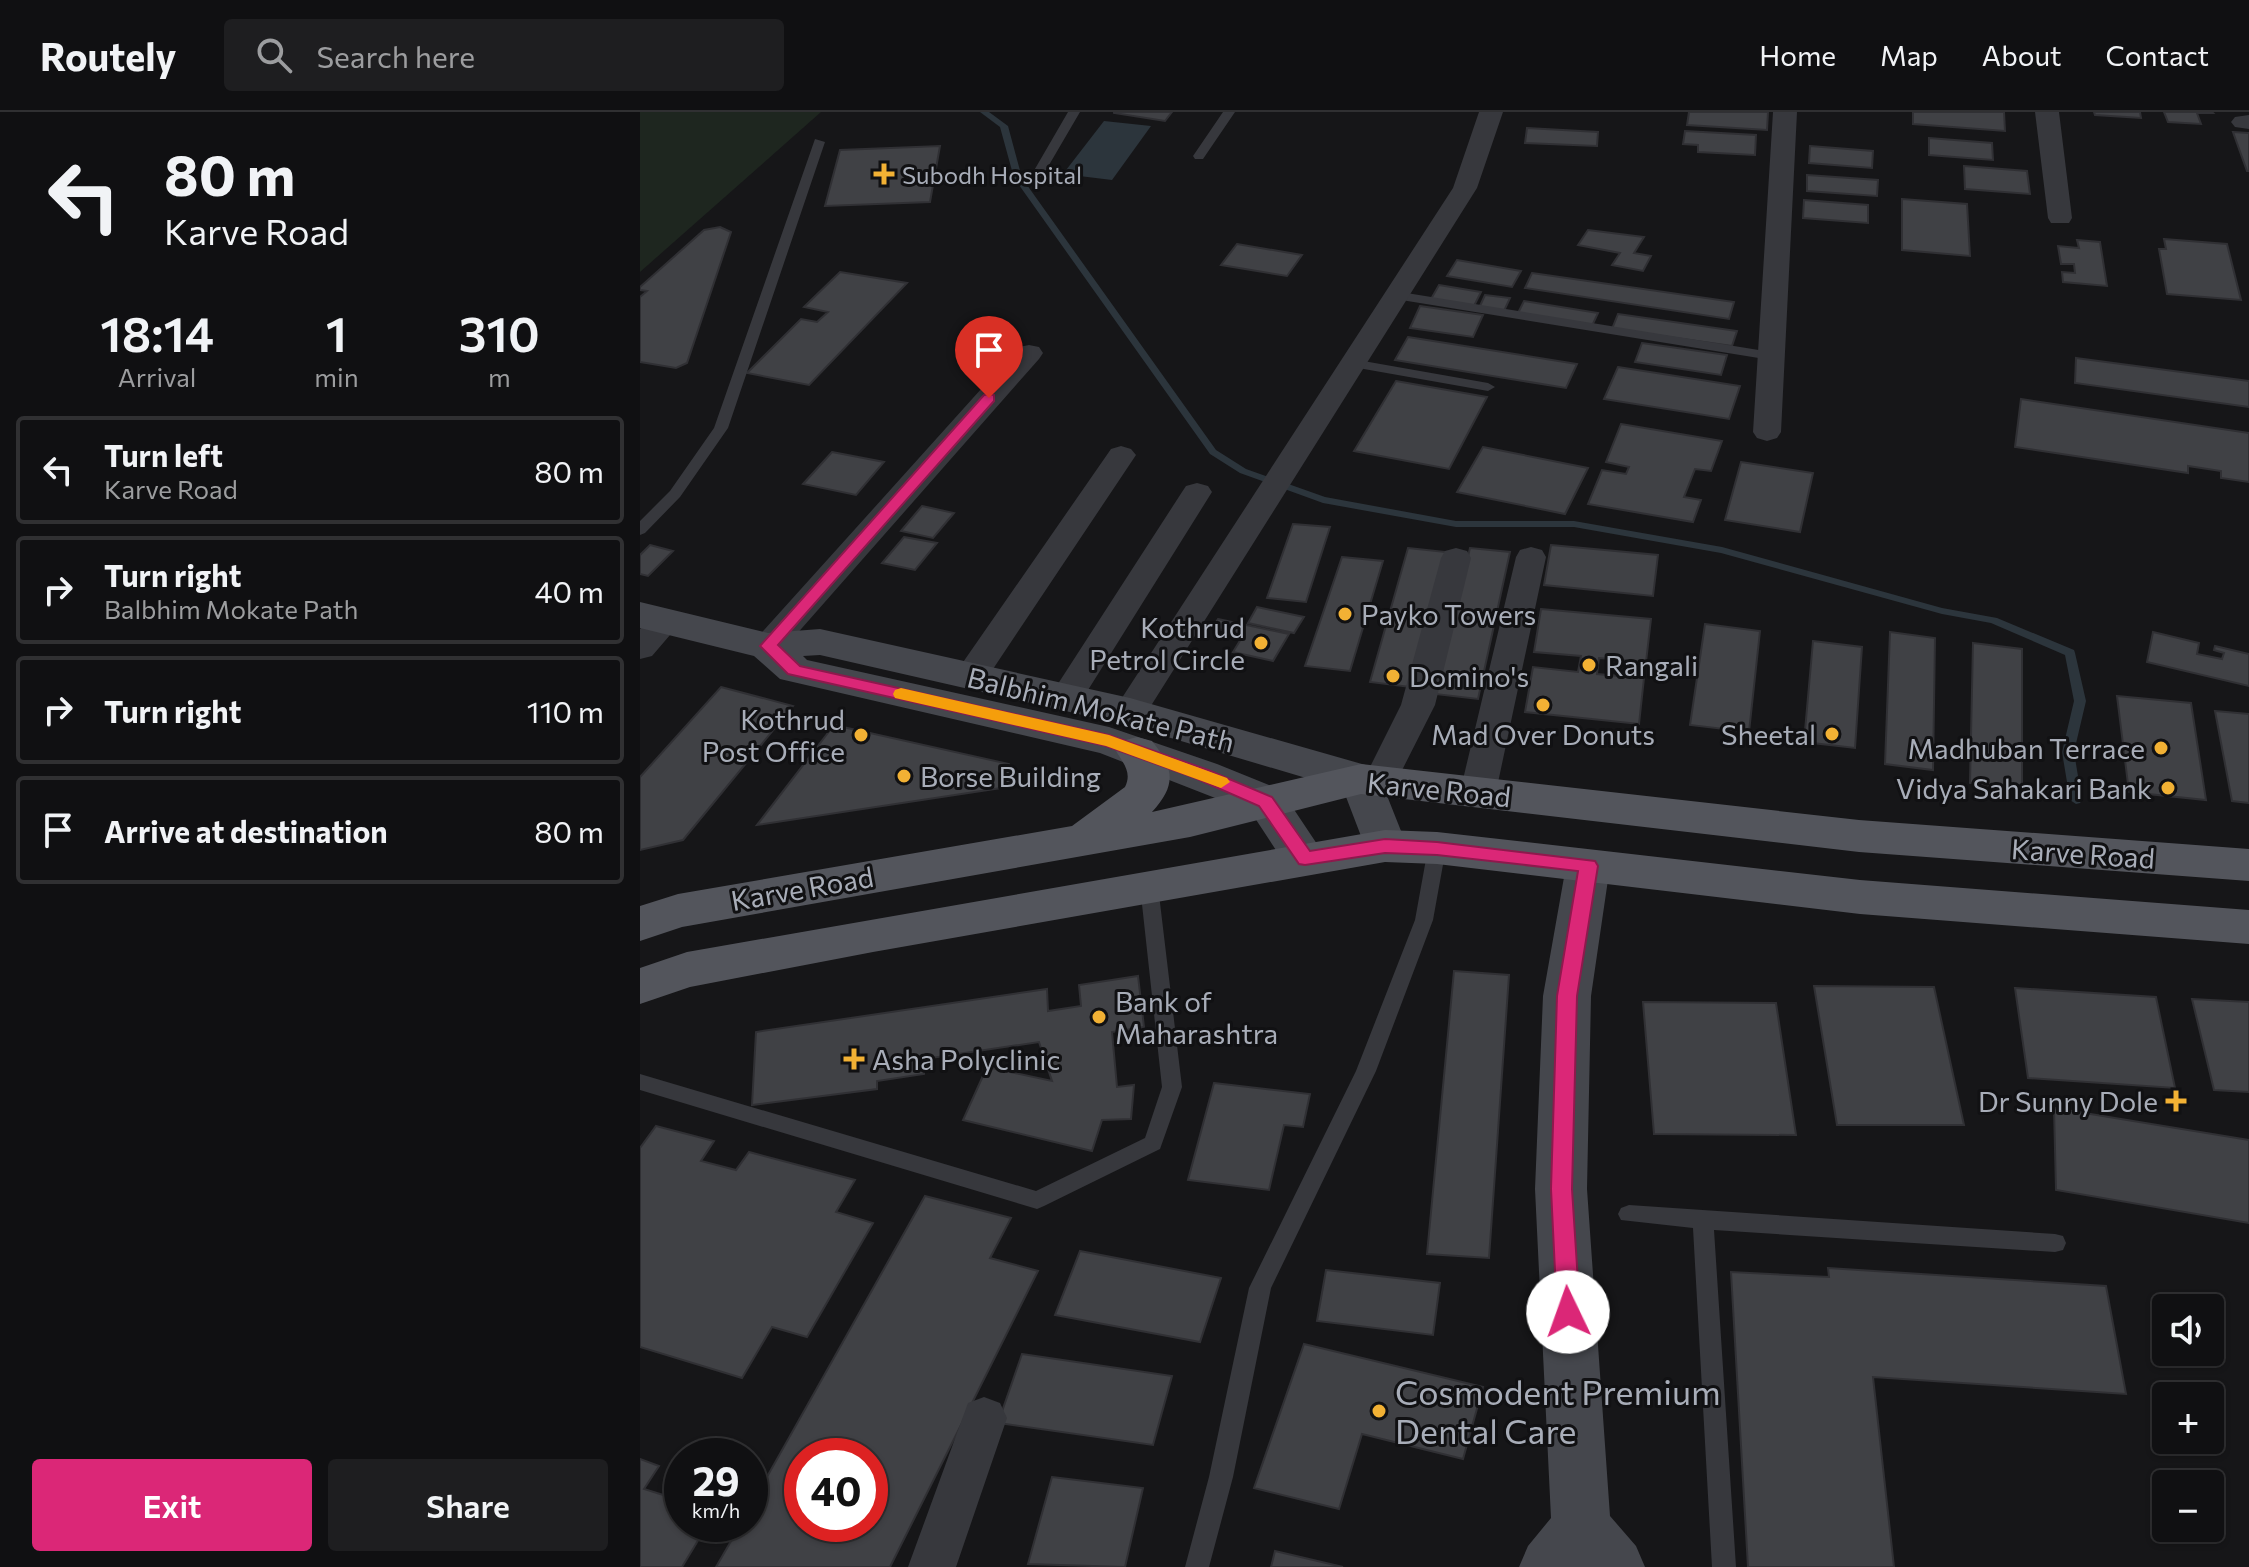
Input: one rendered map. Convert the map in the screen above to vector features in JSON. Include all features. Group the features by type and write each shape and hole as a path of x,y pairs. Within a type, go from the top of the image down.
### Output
{"main road":[{"name":"Balbhim Mokate Path","path":"649,628 768,646 820,642 1066,698 1266,801"},
{"name":"Balbhim Mokate Path","path":"768,646 794,670 1109,741 1134,732 1370,780"},
{"path":"1080,840 1128,809 1145,792 1150,780 1149,768 1134,732"},
{"path":"1370,780 1385,846"},
{"name":"Karve Road","path":"640,924 693,909 1190,821 1266,801 1370,780 1859,836 2249,865"},
{"path":"1266,801 1305,859"},
{"name":"Karve Road","path":"640,986 687,970 1385,846 1437,848 1860,897 2249,927"},
{"path":"1582,1554 1561,1189 1567,996 1588,866"}],"street":[{"path":"1134,732 1264,500 1465,188 1491,112"},
{"path":"1767,432 1785,112"},
{"path":"2047,112 2060,218"},
{"path":"768,646 1029,353"},
{"path":"971,676 1121,455"},
{"path":"1066,698 1197,492"},
{"path":"1478,792 1531,557"},
{"path":"1370,780 1418,705 1456,558"},
{"path":"932,1567 984,1418"}],"lane":[{"path":"1038,174 1074,112"},
{"path":"1199,156 1229,112"},
{"path":"640,530 675,494 721,428 819,142"},
{"path":"1394,295 1771,356"},
{"path":"1352,363 1488,387"},
{"path":"1197,1567 1221,1477 1260,1288 1366,1071 1424,920 1437,848"},
{"path":"640,1082 1037,1200 1153,1143 1172,1087 1149,886"},
{"path":"1629,1214 2055,1243"},
{"path":"1703,1220 1724,1567"}],"shaded area":[{"path":"640,112 821,112 640,272"},
{"path":"1104,121 1151,126 1112,180 1063,174"}],"building":[{"path":"1114,112 1172,112 1165,121 1114,113"},
{"path":"1689,112 1768,112 1767,130 1687,125"},
{"path":"1913,112 2004,112 2005,131 1913,124"},
{"path":"2094,112 2140,112 2141,118 2095,115"},
{"path":"2164,112 2213,113 2197,113 2201,124 2168,122"},
{"path":"1527,128 1598,132 1597,146 1525,143"},
{"path":"1685,131 1756,135 1755,155 1698,152 1698,145 1683,144"},
{"path":"2233,132 2249,133 2249,171 2247,171"},
{"path":"1929,138 1992,143 1993,160 1929,155"},
{"path":"940,146 930,202 825,206 840,150"},
{"path":"1810,146 1873,151 1872,168 1809,163"},
{"path":"1964,166 2027,171 2030,194 1965,189"},
{"path":"1807,175 1878,180 1877,196 1807,191"},
{"path":"1902,199 1967,204 1970,256 1902,250"},
{"path":"1804,200 1868,205 1868,223 1803,218"},
{"path":"720,227 731,232 687,363 676,368 640,362 640,297 647,291 640,290 640,287 704,230"},
{"path":"1588,230 1644,237 1634,253 1651,256 1643,271 1612,265 1620,253 1578,245"},
{"path":"2164,239 2227,244 2241,300 2167,294 2159,249 2166,249"},
{"path":"2077,240 2100,242 2107,286 2063,282 2062,272 2075,273 2074,264 2061,264 2058,246 2079,248"},
{"path":"1237,244 1302,255 1287,276 1221,265"},
{"path":"1457,260 1521,271 1512,287 1447,276"},
{"path":"840,272 907,283 809,385 747,373 801,319 817,322 828,312 804,307"},
{"path":"1532,273 1734,302 1729,319 1525,288"},
{"path":"1439,285 1481,292 1474,306 1431,299"},
{"path":"1485,295 1510,298 1504,311 1479,308"},
{"path":"1524,301 1598,313 1592,326 1518,313"},
{"path":"1420,306 1483,315 1473,337 1410,328"},
{"path":"1618,314 1737,331 1732,346 1612,329"},
{"path":"1408,337 1577,364 1566,388 1395,360"},
{"path":"1642,343 1727,355 1721,375 1635,362"},
{"path":"2076,358 2249,381 2249,407 2075,383"},
{"path":"1618,367 1740,386 1729,419 1604,399"},
{"path":"1396,381 1487,397 1449,469 1354,451"},
{"path":"2021,399 2249,433 2249,482 2221,478 2221,471 2188,466 2188,473 2015,447"},
{"path":"1621,424 1722,441 1711,471 1695,469 1684,497 1701,500 1693,522 1588,504 1602,470 1626,474 1629,467 1606,462"},
{"path":"1483,447 1588,468 1565,514 1457,492"},
{"path":"832,452 884,462 856,495 803,484"},
{"path":"1741,462 1813,473 1800,532 1725,520"},
{"path":"922,506 954,513 933,538 901,531"},
{"path":"1293,524 1330,527 1306,602 1267,598"},
{"path":"904,537 937,543 915,570 882,563"},
{"path":"650,545 673,551 648,576 640,574 640,555"},
{"path":"1551,545 1658,555 1653,596 1544,585"},
{"path":"1408,548 1446,552 1410,687 1370,682"},
{"path":"1470,548 1510,552 1478,699 1435,694"},
{"name":"Payko Towers","path":"1342,557 1383,561 1350,671 1305,666"},
{"path":"1257,607 1304,617 1294,633 1248,623"},
{"name":"Rangali","path":"1541,609 1651,619 1646,662 1599,658 1597,674 1644,678 1639,724 1525,712 1533,667 1578,672 1581,656 1534,652"},
{"name":"Kothrud Petrol Circle","path":"1218,619 1289,634 1273,661 1233,652 1244,634 1212,628"},
{"path":"1705,624 1760,631 1749,732 1690,725"},
{"path":"1890,632 1935,638 1933,770 1885,764"},
{"path":"2153,632 2199,643 2197,654 2222,659 2224,653 2214,650 2215,646 2249,654 2249,686 2147,662"},
{"path":"1813,641 1862,647 1855,748 1804,742"},
{"path":"1973,643 2022,649 2022,790 1970,783"},
{"path":"721,687 793,706 683,840 640,850 640,777"},
{"name":"Madhuban Terrace","path":"2117,696 2191,703 2206,800 2129,792"},
{"path":"2215,711 2249,714 2249,803 2232,801"},
{"name":"Borse Building","path":"834,725 1009,764 1013,780 1001,788 757,825"},
{"path":"1454,971 1509,975 1489,1258 1427,1254"},
{"path":"1138,976 1144,1027 1112,1032 1117,1087 1134,1085 1131,1119 1102,1120 1092,1151 963,1120 987,1067 1052,1081 1039,1042 924,1059 924,1074 877,1081 877,1089 752,1105 756,1032 1047,989 1048,1011 1081,1006 1079,985"},
{"path":"1814,986 1934,987 1964,1125 1837,1125"},
{"path":"2015,988 2156,997 2175,1088 2028,1078"},
{"path":"2192,999 2249,1002 2249,1092 2214,1090"},
{"path":"1643,1002 1776,1003 1796,1135 1654,1134"},
{"path":"1214,1083 1310,1094 1303,1127 1284,1125 1269,1190 1188,1180"},
{"path":"2054,1108 2249,1140 2249,1223 2056,1190"},
{"path":"656,1126 714,1141 701,1161 736,1170 749,1152 855,1180 836,1212 873,1223 807,1337 772,1327 742,1378 640,1347 640,1148"},
{"path":"925,1196 1011,1218 990,1258 1038,1271 890,1567 716,1567 731,1542 768,1542 768,1475 784,1447 784,1542 888,1542 888,1438 789,1438"},
{"path":"1080,1251 1221,1278 1200,1342 1055,1315"},
{"path":"1828,1268 2106,1286 2126,1394 1873,1377 1894,1567 1748,1567 1731,1272 1829,1277"},
{"path":"1326,1270 1440,1283 1433,1335 1317,1321"},
{"name":"Cosmodent Premium Dental Care","path":"1304,1344 1483,1387 1463,1459 1362,1434 1339,1509 1254,1488"},
{"path":"1022,1354 1172,1376 1153,1445 998,1423"},
{"path":"640,1459 659,1466 644,1489 664,1495 664,1542 697,1542 682,1567 640,1567"},
{"path":"1052,1477 1143,1488 1125,1567 1028,1564"},
{"path":"1275,1551 1343,1567 1271,1567"}],"waterway":[{"path":"984,112 1004,126 1018,178 1213,452 1243,471 1323,500 1456,524 1574,524 1722,550 1942,611 1993,620 2070,653 2080,701 2068,752 2076,800"}],"slow traffic":[{"path":"901,694 1109,741 1221,782"}],"place":[{"name":"Subodh Hospital","path":"884,174"},
{"name":"Payko Towers","path":"1345,614"},
{"name":"Kothrud Petrol Circle","path":"1261,643"},
{"name":"Rangali","path":"1589,665"},
{"name":"Domino's","path":"1393,676"},
{"name":"Mad Over Donuts","path":"1543,705"},
{"name":"Sheetal","path":"1832,734"},
{"name":"Kothrud Post Office","path":"861,735"},
{"name":"Madhuban Terrace","path":"2161,748"},
{"name":"Borse Building","path":"904,776"},
{"name":"Vidya Sahakari Bank","path":"2168,788"},
{"name":"Bank of Maharashtra","path":"1099,1017"},
{"name":"Asha Polyclinic","path":"854,1059"},
{"name":"Dr Sunny Dole","path":"2176,1101"},
{"name":"Cosmodent Premium Dental Care","path":"1379,1411"}],"route":[{"path":"989,398 768,646 794,670 1109,741 1202,774 1266,801 1305,859 1385,846 1437,848 1588,866 1567,996 1561,1189 1568,1312"}]}
